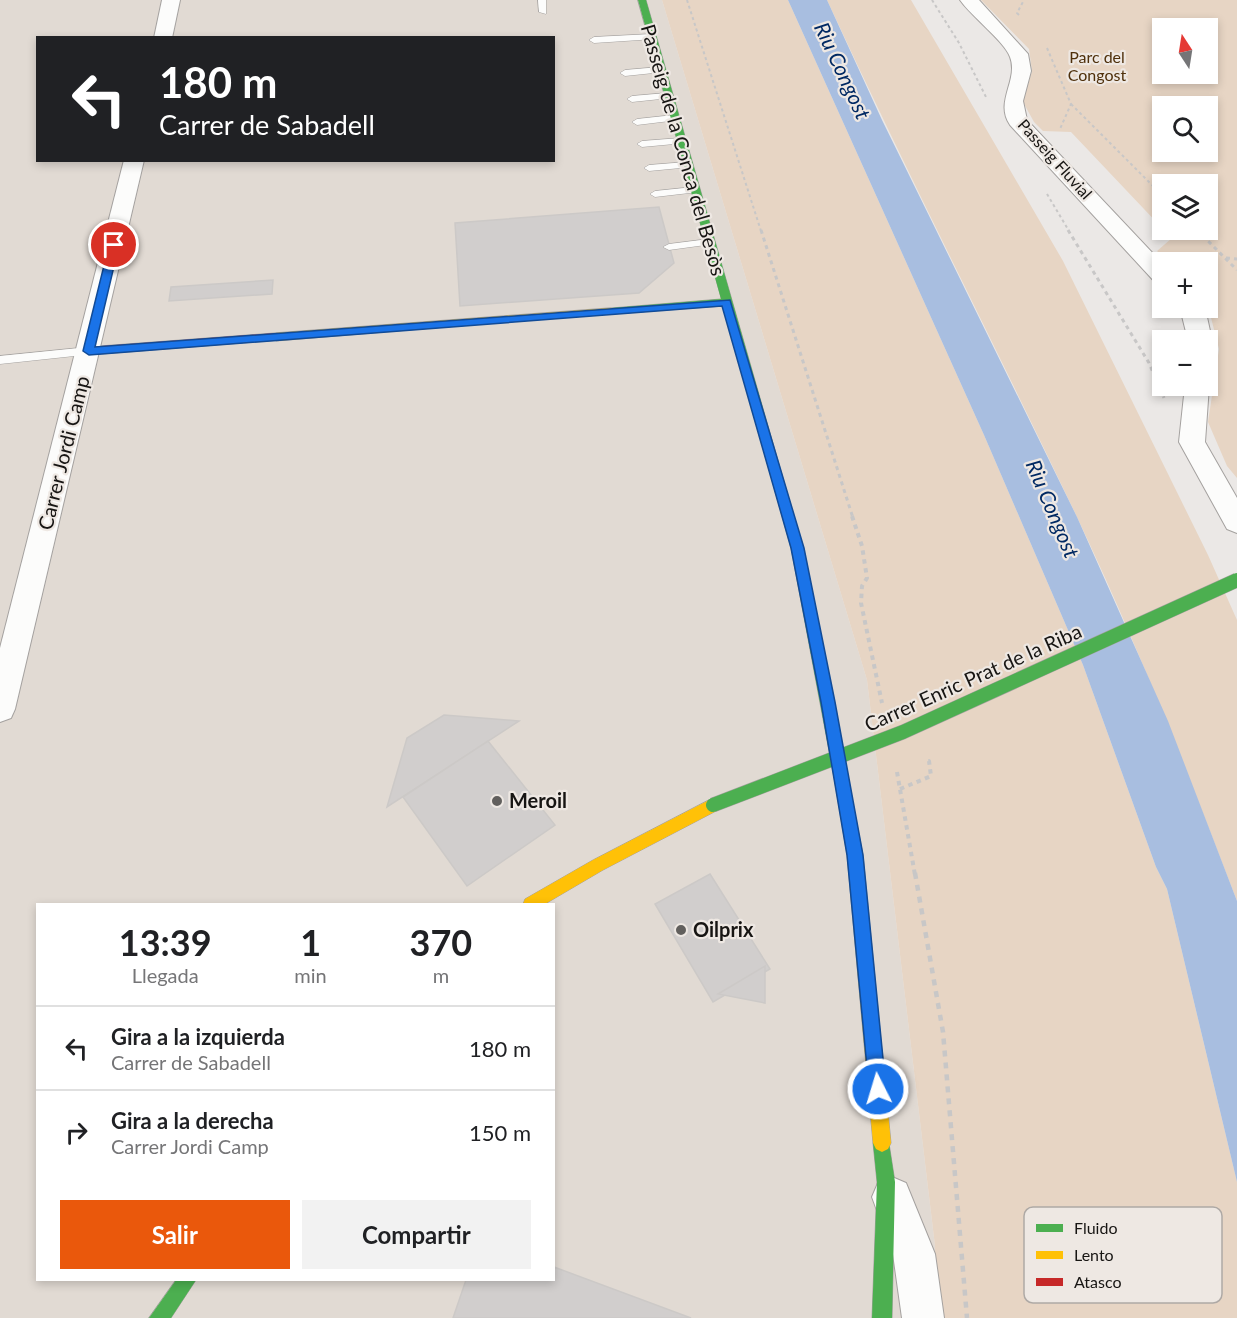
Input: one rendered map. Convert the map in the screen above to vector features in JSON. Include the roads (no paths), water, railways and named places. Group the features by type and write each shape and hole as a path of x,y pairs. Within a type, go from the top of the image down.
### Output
{"street":[{"path":"163,36 171,0"},
{"name":"Passeig de la Conca del Besòs","path":"642,0 797,548 828,702 855,855 886,1182 882,1318"},
{"name":"Passeig Fluvial","path":"969,0 1019,54 1022,71 1012,101 1017,121 1152,265"},
{"name":"Carrer Jordi Camp","path":"0,709 134,162"},
{"path":"89,351 726,302"},
{"path":"1196,396 1192,442 1237,522"},
{"name":"Carrer Enric Prat de la Riba","path":"533,903 597,865 713,805 903,732 1237,580"},
{"name":"Passeig de la Conca del Besòs","path":"886,1182 914,1254 923,1318"},
{"path":"159,1318 186,1281"}],"lane":[{"path":"542,0 543,12"},
{"path":"594,40 652,37"},
{"path":"625,73 660,70"},
{"path":"632,99 668,96"},
{"path":"637,122 674,118"},
{"path":"642,144 681,141"},
{"path":"649,168 687,165"},
{"path":"655,194 694,190"},
{"path":"669,247 709,242"},
{"path":"0,360 89,351"}],"water":[{"name":"Riu Congost","path":"788,0 827,0 882,120 1077,517 1168,721 1237,901 1237,1182 1167,889 1156,867 1083,665 984,435"}],"place":[{"name":"Meroil","path":"497,801"},
{"name":"Oilprix","path":"681,930"}],"park label":[{"name":"Parc del Congost","path":"1097,66"}]}
